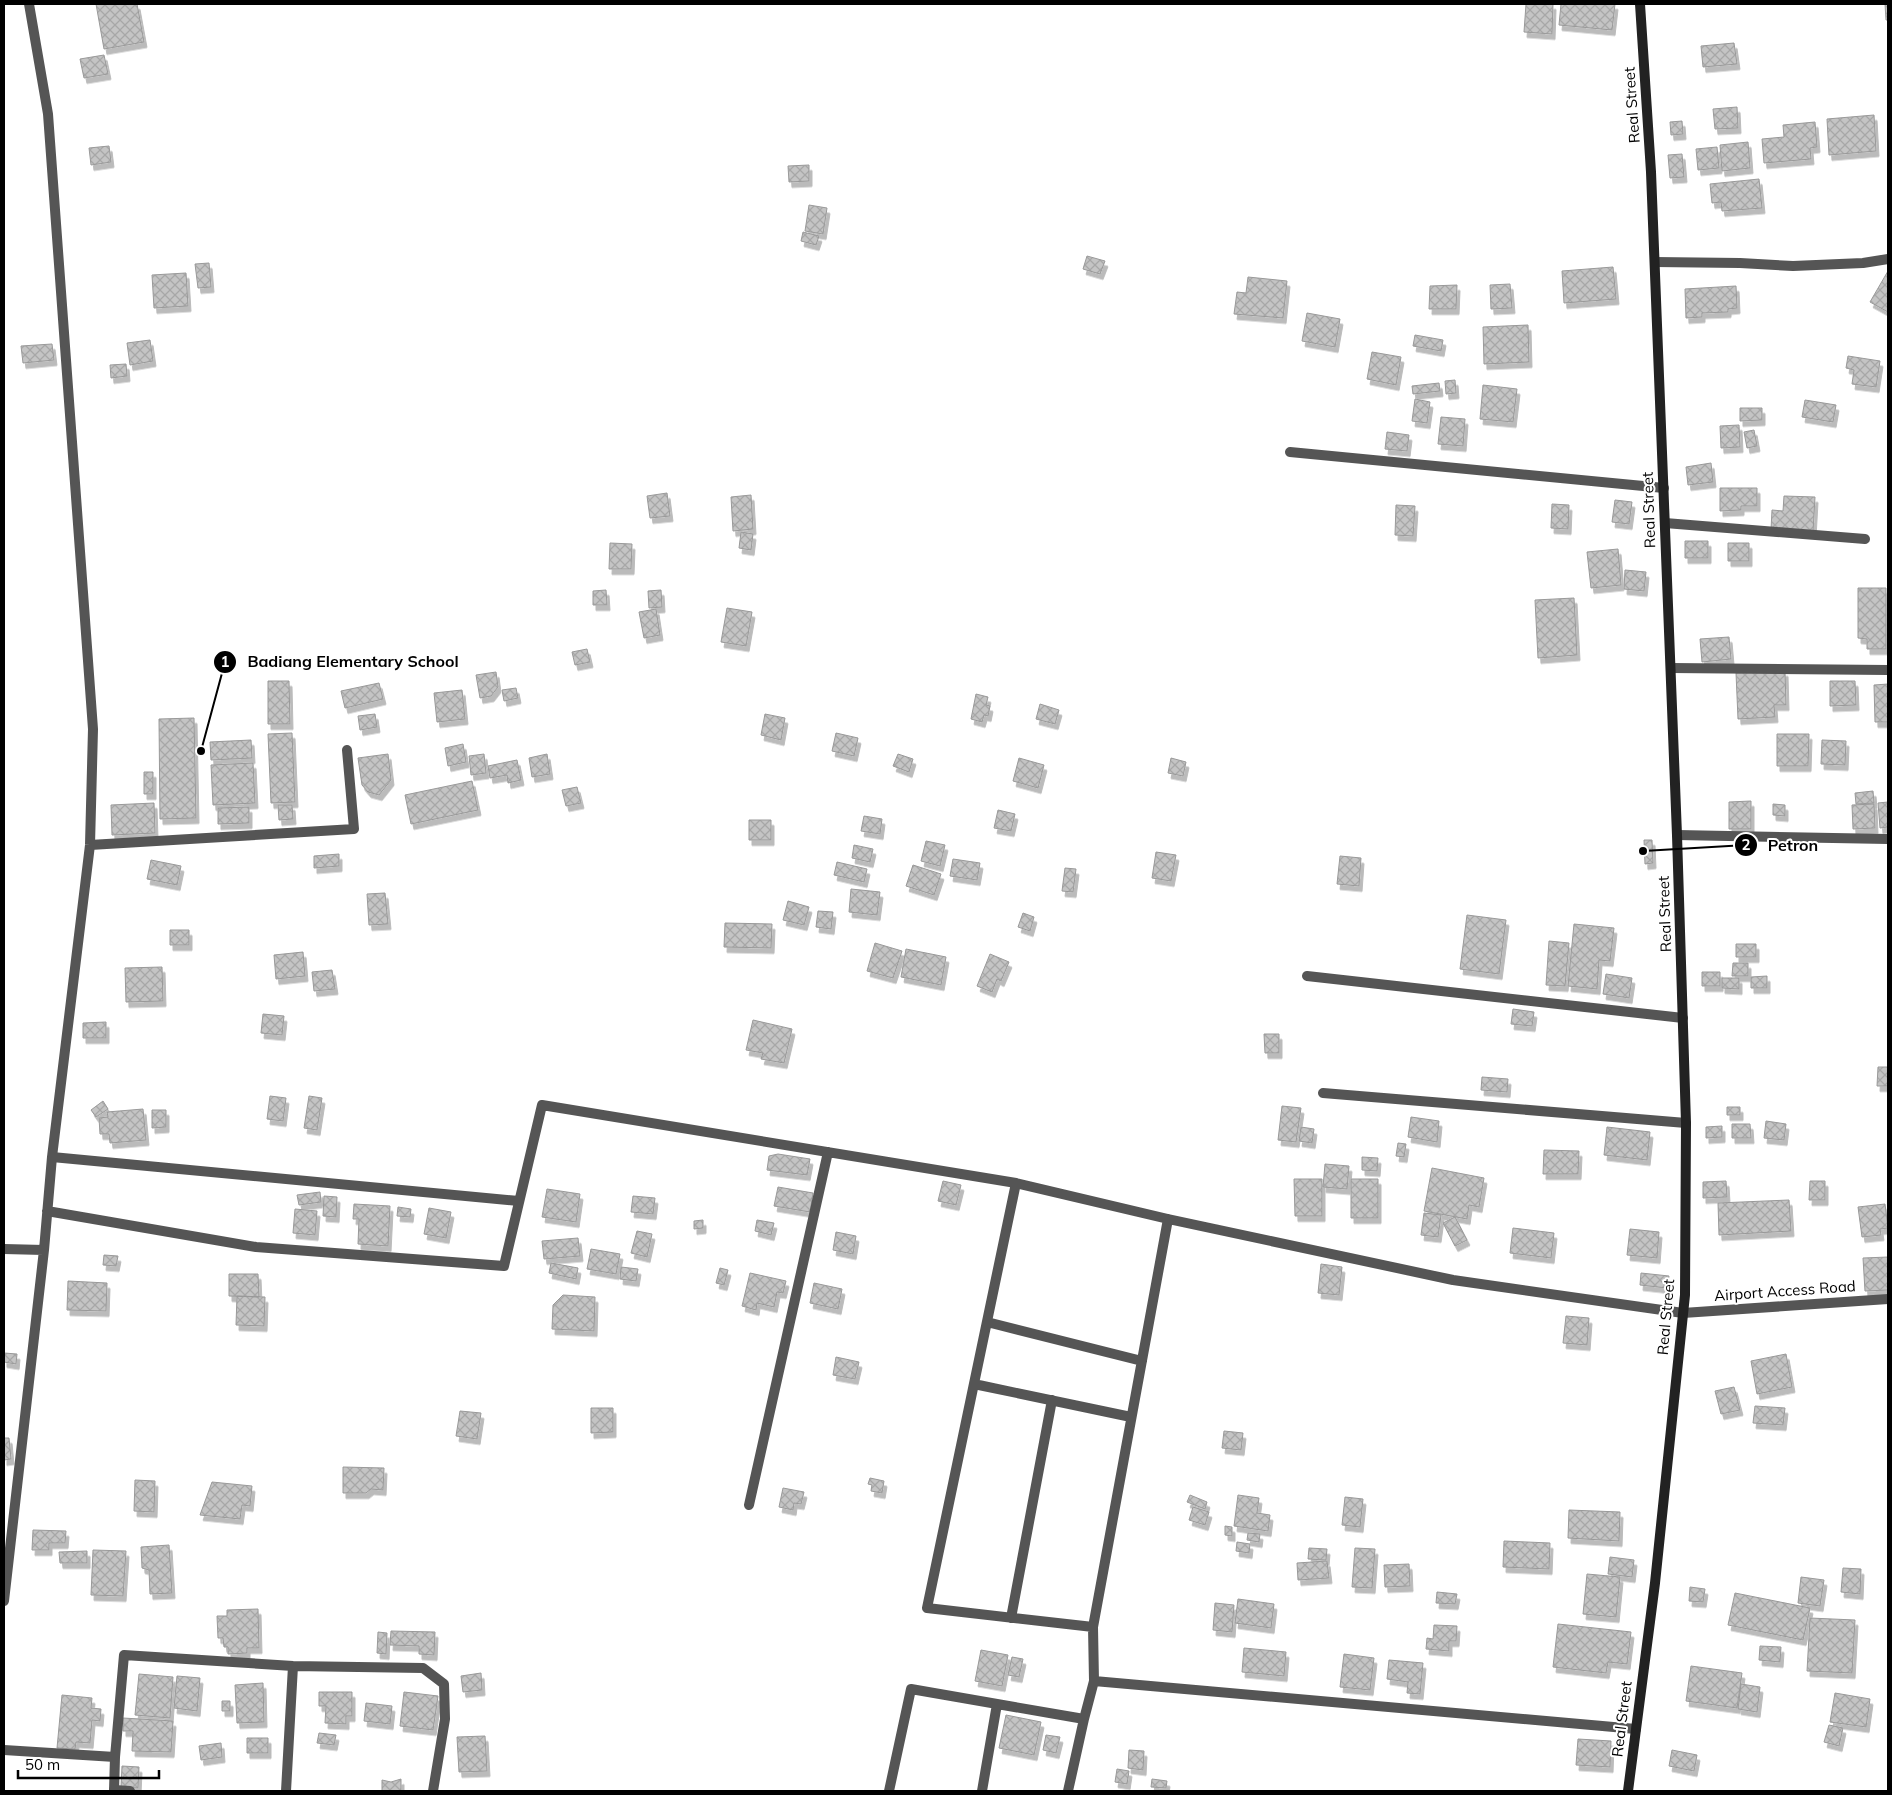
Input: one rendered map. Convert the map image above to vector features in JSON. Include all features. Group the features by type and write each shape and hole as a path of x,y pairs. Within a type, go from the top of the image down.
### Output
{"main road":[{"name":"Real Street","path":"1628,1791 1654,1583 1685,1295 1686,1123 1677,835 1651,172 1640,4"}],"street":[{"path":"4,1601 44,1250 52,1157 90,845 93,729 48,114 29,4"},
{"path":"1655,262 1793,266 1863,263 1888,259"},
{"path":"1290,452 1664,488"},
{"path":"1665,523 1865,539"},
{"path":"1670,668 1888,670"},
{"path":"90,845 354,829 346,750"},
{"path":"1677,835 1888,839"},
{"path":"1307,976 1683,1018"},
{"path":"1323,1093 1686,1123"},
{"name":"Airport Access Road","path":"519,1201 542,1104 1016,1182 1168,1219 1453,1280 1683,1313 1888,1299"},
{"path":"749,1505 828,1152"},
{"path":"47,1211 256,1247 504,1266 519,1201 52,1157"},
{"path":"1016,1182 927,1608 1093,1627"},
{"path":"1068,1791 1094,1682 1093,1627 1168,1219"},
{"path":"4,1250 44,1250"},
{"path":"987,1322 1142,1361"},
{"path":"974,1384 1131,1417"},
{"path":"1010,1618 1052,1400"},
{"path":"130,1791 114,1790 124,1655 293,1666 423,1668 444,1684 444,1719 433,1791"},
{"path":"286,1791 293,1666"},
{"path":"1094,1682 1636,1728"},
{"path":"889,1791 911,1689 1084,1719"},
{"path":"982,1791 997,1704"},
{"path":"4,1750 115,1757"}],"building":[{"path":"96,4 137,4 144,42 104,49"},
{"path":"1526,4 1553,4 1552,34 1524,32"},
{"path":"1561,4 1615,4 1612,30 1559,25"},
{"path":"1885,4 1888,4 1888,20 1886,20"},
{"path":"1734,43 1737,64 1703,67 1701,46"},
{"path":"104,55 108,74 84,78 80,59"},
{"path":"1737,107 1738,128 1715,129 1713,109"},
{"path":"1874,115 1876,151 1829,155 1827,119"},
{"path":"1682,121 1683,134 1671,135 1670,122"},
{"path":"1815,122 1817,147 1810,148 1811,159 1764,163 1762,139 1784,137 1783,125"},
{"path":"1748,142 1750,168 1722,171 1720,145"},
{"path":"109,146 111,162 91,165 89,148"},
{"path":"1717,147 1719,168 1698,170 1696,149"},
{"path":"1682,154 1684,177 1670,178 1668,155"},
{"path":"809,165 809,181 789,182 788,166"},
{"path":"1759,179 1762,208 1722,211 1721,202 1712,203 1710,184"},
{"path":"809,205 827,208 823,234 805,231"},
{"path":"803,232 819,236 816,245 801,241"},
{"path":"1087,256 1105,261 1100,274 1083,269"},
{"path":"209,263 211,287 198,288 195,264"},
{"path":"1613,267 1616,299 1564,303 1562,271"},
{"path":"1888,271 1888,312 1870,302"},
{"path":"186,273 188,306 154,308 152,275"},
{"path":"1248,277 1287,281 1283,318 1234,314 1237,292 1246,293"},
{"path":"1510,284 1512,308 1491,309 1490,285"},
{"path":"1457,285 1456,309 1429,309 1430,286"},
{"path":"1736,286 1737,308 1728,309 1728,312 1702,313 1702,317 1686,318 1685,289"},
{"path":"1307,313 1340,319 1335,347 1302,341"},
{"path":"1528,325 1529,362 1484,364 1483,327"},
{"path":"1415,335 1443,340 1441,351 1413,346"},
{"path":"150,340 153,361 130,365 127,343"},
{"path":"52,344 54,360 23,363 21,346"},
{"path":"1372,352 1401,357 1396,385 1367,379"},
{"path":"1848,356 1880,361 1876,387 1852,384 1854,370 1846,368"},
{"path":"126,364 127,376 111,378 110,365"},
{"path":"1455,380 1456,393 1446,394 1445,381"},
{"path":"1439,383 1440,391 1413,394 1412,386"},
{"path":"1483,385 1517,389 1513,422 1480,419"},
{"path":"1415,399 1430,402 1427,423 1412,421"},
{"path":"1805,400 1836,405 1833,422 1802,417"},
{"path":"1740,408 1762,408 1762,420 1740,421"},
{"path":"1441,417 1465,419 1463,446 1438,444"},
{"path":"1739,425 1740,447 1721,448 1720,426"},
{"path":"1754,430 1757,446 1747,448 1744,432"},
{"path":"1387,432 1409,435 1407,451 1385,449"},
{"path":"1711,463 1713,482 1688,485 1686,467"},
{"path":"1720,488 1757,488 1757,506 1741,506 1741,510 1720,511"},
{"path":"667,493 670,516 650,518 647,496"},
{"path":"751,495 753,529 733,531 731,497"},
{"path":"1784,496 1815,497 1813,532 1771,530 1772,510 1783,511"},
{"path":"1615,500 1632,502 1629,524 1612,522"},
{"path":"1552,504 1569,505 1568,529 1551,528"},
{"path":"1396,505 1415,506 1413,536 1395,535"},
{"path":"741,532 753,534 751,550 739,548"},
{"path":"1685,541 1708,541 1708,558 1685,558"},
{"path":"610,543 632,544 631,569 609,569"},
{"path":"1728,543 1749,543 1749,561 1728,561"},
{"path":"1618,549 1621,585 1591,588 1587,552"},
{"path":"1625,570 1646,572 1644,591 1624,589"},
{"path":"1858,588 1886,588 1886,649 1867,649 1867,639 1858,638"},
{"path":"606,590 607,605 593,605 593,591"},
{"path":"661,590 662,607 649,608 648,591"},
{"path":"1574,598 1577,655 1538,658 1535,600"},
{"path":"727,608 752,612 746,646 721,642"},
{"path":"656,609 660,635 644,638 639,612"},
{"path":"1729,637 1731,659 1702,662 1700,639"},
{"path":"587,649 590,662 575,665 572,652"},
{"path":"1785,671 1786,705 1774,705 1775,717 1738,719 1736,673"},
{"path":"496,672 498,687 491,696 480,698 476,675"},
{"path":"268,681 289,681 290,724 268,724"},
{"path":"1830,681 1855,681 1856,705 1830,706"},
{"path":"379,683 383,699 345,708 341,691"},
{"path":"1888,684 1888,722 1875,722 1874,685"},
{"path":"516,688 518,698 504,701 502,690"},
{"path":"462,690 465,719 437,722 434,693"},
{"path":"976,694 988,697 986,705 990,706 988,716 984,715 982,722 971,719"},
{"path":"1040,704 1059,710 1055,724 1036,719"},
{"path":"375,714 377,727 360,730 358,716"},
{"path":"765,714 785,718 781,740 761,735"},
{"path":"194,718 196,818 160,819 159,719"},
{"path":"292,733 295,802 271,803 268,734"},
{"path":"836,733 858,738 854,756 832,751"},
{"path":"1777,734 1809,734 1808,766 1777,766"},
{"path":"251,740 252,758 211,760 210,742"},
{"path":"1822,740 1846,741 1845,765 1821,764"},
{"path":"463,744 466,762 448,766 445,748"},
{"path":"388,754 391,780 379,795 368,792 362,785 358,758"},
{"path":"484,754 486,773 471,775 469,756"},
{"path":"547,754 550,774 532,777 529,758"},
{"path":"898,754 913,759 909,772 893,766"},
{"path":"1019,758 1044,765 1038,788 1013,781"},
{"path":"1171,758 1186,762 1183,776 1168,773"},
{"path":"517,760 521,780 508,783 507,775 490,778 488,766"},
{"path":"253,763 255,803 213,805 211,765"},
{"path":"144,772 153,772 153,794 144,794"},
{"path":"472,781 478,810 411,824 405,795"},
{"path":"577,787 581,803 566,806 562,790"},
{"path":"1873,791 1874,803 1856,804 1855,793"},
{"path":"1751,801 1751,829 1729,829 1729,802"},
{"path":"1888,802 1888,827 1880,828 1878,803"},
{"path":"154,803 155,833 112,835 111,805"},
{"path":"1773,804 1785,805 1785,816 1773,815"},
{"path":"1874,804 1875,828 1853,829 1852,805"},
{"path":"278,805 292,805 293,819 279,820"},
{"path":"249,807 249,823 218,824 218,808"},
{"path":"998,810 1015,814 1011,831 994,828"},
{"path":"864,816 882,819 880,834 861,831"},
{"path":"749,820 771,820 771,840 749,840"},
{"path":"1644,840 1652,840 1653,863 1645,864"},
{"path":"926,841 945,845 940,866 921,861"},
{"path":"854,845 873,849 870,862 852,858"},
{"path":"1156,852 1176,855 1171,881 1152,878"},
{"path":"339,854 339,866 314,868 314,856"},
{"path":"1340,856 1361,858 1359,886 1337,884"},
{"path":"953,859 980,863 977,880 950,876"},
{"path":"151,860 181,866 177,885 147,879"},
{"path":"837,862 867,869 864,882 834,875"},
{"path":"913,865 941,874 934,895 906,886"},
{"path":"1065,868 1076,869 1073,892 1062,891"},
{"path":"851,889 880,892 877,915 849,912"},
{"path":"385,893 388,924 369,925 367,894"},
{"path":"788,901 809,907 804,925 783,920"},
{"path":"818,911 833,912 831,929 816,927"},
{"path":"1023,913 1034,917 1030,931 1018,927"},
{"path":"1467,915 1506,920 1499,974 1460,969"},
{"path":"725,923 772,924 771,948 724,947"},
{"path":"1574,924 1614,928 1610,961 1599,960 1597,989 1568,986"},
{"path":"170,930 189,930 189,945 170,945"},
{"path":"1549,941 1569,943 1565,986 1546,985"},
{"path":"875,943 902,951 893,978 867,971"},
{"path":"1736,944 1756,944 1756,957 1736,957"},
{"path":"906,949 946,957 941,985 901,977"},
{"path":"303,952 305,976 276,979 274,955"},
{"path":"990,954 1009,962 1001,981 997,979 992,992 977,986"},
{"path":"1733,963 1748,963 1748,976 1732,976"},
{"path":"162,967 163,1001 126,1002 125,968"},
{"path":"332,970 335,989 314,991 312,972"},
{"path":"1702,972 1720,972 1720,986 1702,986"},
{"path":"1606,974 1632,978 1629,998 1603,994"},
{"path":"1767,976 1767,988 1751,988 1751,977"},
{"path":"1722,978 1739,978 1739,989 1722,988"},
{"path":"1513,1009 1534,1012 1532,1026 1511,1024"},
{"path":"263,1014 284,1016 282,1035 261,1033"},
{"path":"753,1020 792,1029 784,1063 761,1059 763,1053 746,1050"},
{"path":"106,1022 106,1038 83,1038 83,1023"},
{"path":"1264,1034 1279,1034 1279,1053 1265,1053"},
{"path":"1878,1067 1888,1067 1888,1086 1877,1086"},
{"path":"1482,1077 1508,1079 1507,1092 1481,1090"},
{"path":"270,1096 286,1098 283,1121 267,1119"},
{"path":"309,1096 322,1098 317,1130 304,1128"},
{"path":"103,1101 108,1109 96,1117 91,1110"},
{"path":"1282,1106 1301,1108 1296,1142 1278,1140"},
{"path":"1727,1107 1740,1107 1740,1115 1727,1115"},
{"path":"143,1109 146,1140 110,1143 109,1134 100,1134 99,1118 108,1117 107,1112"},
{"path":"152,1110 166,1110 166,1127 152,1128"},
{"path":"1411,1117 1439,1121 1437,1142 1408,1137"},
{"path":"1766,1121 1786,1124 1784,1140 1764,1138"},
{"path":"1732,1124 1750,1124 1751,1138 1732,1138"},
{"path":"1722,1126 1722,1137 1706,1138 1706,1127"},
{"path":"1301,1127 1314,1129 1312,1143 1299,1141"},
{"path":"1607,1127 1650,1132 1647,1160 1604,1155"},
{"path":"1398,1143 1406,1144 1404,1157 1396,1156"},
{"path":"1544,1150 1579,1151 1578,1174 1543,1174"},
{"path":"778,1154 810,1159 807,1175 767,1170 769,1156"},
{"path":"1362,1157 1378,1158 1377,1171 1362,1170"},
{"path":"1325,1164 1349,1166 1347,1189 1323,1187"},
{"path":"1432,1168 1484,1178 1479,1207 1469,1205 1467,1219 1424,1211"},
{"path":"1294,1179 1322,1179 1322,1216 1295,1216"},
{"path":"1351,1179 1378,1179 1378,1218 1351,1218"},
{"path":"943,1181 961,1185 956,1205 938,1201"},
{"path":"1726,1181 1727,1197 1703,1198 1703,1182"},
{"path":"1810,1181 1825,1181 1825,1200 1809,1200"},
{"path":"778,1187 813,1193 810,1212 774,1206"},
{"path":"547,1189 580,1194 576,1222 542,1217"},
{"path":"320,1192 321,1202 299,1205 297,1195"},
{"path":"324,1196 337,1197 336,1217 323,1216"},
{"path":"633,1196 655,1198 653,1214 631,1212"},
{"path":"1789,1200 1791,1231 1719,1235 1718,1203"},
{"path":"354,1204 390,1206 388,1246 358,1244 359,1219 353,1219"},
{"path":"1885,1204 1888,1228 1880,1229 1881,1235 1862,1237 1858,1207"},
{"path":"398,1207 411,1209 410,1217 397,1216"},
{"path":"429,1208 451,1212 446,1238 424,1234"},
{"path":"295,1209 317,1211 315,1235 293,1233"},
{"path":"1424,1213 1441,1215 1438,1237 1421,1235"},
{"path":"1455,1217 1467,1240 1455,1246 1443,1223"},
{"path":"703,1220 703,1228 694,1229 694,1221"},
{"path":"757,1220 774,1223 771,1235 755,1231"},
{"path":"1513,1228 1554,1233 1551,1258 1510,1253"},
{"path":"1630,1229 1659,1232 1657,1258 1627,1255"},
{"path":"637,1231 652,1234 647,1257 631,1253"},
{"path":"836,1232 856,1236 853,1254 833,1250"},
{"path":"578,1238 580,1256 544,1259 542,1241"},
{"path":"591,1249 620,1254 616,1274 587,1269"},
{"path":"104,1255 118,1256 116,1266 103,1265"},
{"path":"1888,1257 1888,1290 1865,1291 1863,1258"},
{"path":"551,1263 578,1268 576,1279 549,1273"},
{"path":"1321,1264 1342,1267 1339,1295 1318,1293"},
{"path":"621,1267 638,1269 636,1281 620,1279"},
{"path":"720,1268 728,1270 724,1285 716,1283"},
{"path":"750,1273 786,1281 783,1293 777,1292 774,1307 757,1303 756,1310 742,1306"},
{"path":"1641,1273 1669,1276 1667,1288 1640,1285"},
{"path":"229,1274 258,1274 259,1297 229,1296"},
{"path":"68,1281 107,1283 106,1311 67,1310"},
{"path":"814,1283 842,1289 838,1309 810,1303"},
{"path":"563,1295 595,1297 594,1331 552,1329 553,1305"},
{"path":"237,1296 265,1297 264,1326 236,1325"},
{"path":"1566,1316 1589,1318 1587,1345 1563,1343"},
{"path":"4,1353 17,1354 16,1364 4,1362"},
{"path":"1786,1354 1792,1387 1757,1394 1751,1361"},
{"path":"836,1357 859,1362 855,1379 833,1375"},
{"path":"1734,1387 1740,1410 1721,1414 1715,1391"},
{"path":"1755,1406 1785,1408 1783,1425 1753,1423"},
{"path":"591,1408 613,1408 613,1432 591,1433"},
{"path":"460,1411 481,1413 477,1439 456,1436"},
{"path":"1224,1431 1243,1433 1241,1450 1222,1448"},
{"path":"4,1438 9,1438 11,1459 4,1460"},
{"path":"343,1467 384,1468 383,1490 371,1489 366,1493 343,1493"},
{"path":"870,1478 884,1481 882,1493 871,1491 872,1485 868,1484"},
{"path":"135,1480 155,1481 154,1512 134,1511"},
{"path":"212,1482 252,1486 250,1506 242,1505 240,1519 200,1515"},
{"path":"783,1488 804,1492 801,1504 794,1503 793,1510 779,1507"},
{"path":"1190,1495 1207,1502 1205,1509 1187,1502"},
{"path":"1238,1495 1259,1498 1257,1513 1270,1515 1268,1531 1234,1526"},
{"path":"1345,1497 1363,1499 1360,1527 1342,1525"},
{"path":"1193,1507 1209,1512 1205,1525 1189,1520"},
{"path":"1569,1510 1620,1512 1619,1541 1568,1538"},
{"path":"1225,1526 1232,1527 1232,1536 1225,1535"},
{"path":"33,1530 66,1531 65,1543 49,1543 49,1550 32,1550"},
{"path":"1248,1533 1260,1534 1259,1542 1247,1540"},
{"path":"1504,1541 1550,1543 1549,1569 1503,1567"},
{"path":"1237,1542 1250,1544 1249,1553 1236,1551"},
{"path":"169,1545 172,1593 150,1594 149,1570 142,1568 141,1547"},
{"path":"1309,1548 1327,1549 1326,1560 1308,1559"},
{"path":"1355,1548 1375,1549 1372,1588 1352,1587"},
{"path":"93,1550 126,1551 123,1596 91,1595"},
{"path":"87,1551 87,1563 60,1563 59,1552"},
{"path":"1610,1557 1634,1560 1632,1577 1608,1574"},
{"path":"1327,1561 1329,1578 1298,1580 1297,1563"},
{"path":"1409,1564 1410,1586 1385,1587 1384,1565"},
{"path":"1843,1568 1861,1569 1860,1594 1841,1592"},
{"path":"1587,1574 1620,1577 1616,1617 1583,1614"},
{"path":"1801,1577 1824,1580 1820,1606 1798,1603"},
{"path":"1690,1587 1705,1589 1703,1602 1689,1601"},
{"path":"1437,1592 1457,1594 1455,1604 1436,1603"},
{"path":"1735,1593 1810,1608 1803,1640 1728,1625"},
{"path":"1238,1599 1274,1604 1271,1628 1235,1623"},
{"path":"1215,1603 1234,1605 1232,1632 1213,1630"},
{"path":"258,1609 259,1648 247,1648 247,1653 228,1654 228,1647 224,1647 223,1638 218,1638 217,1616 227,1616 227,1610"},
{"path":"1810,1618 1855,1620 1852,1673 1807,1671"},
{"path":"1558,1624 1631,1632 1627,1664 1608,1662 1606,1673 1553,1667"},
{"path":"1434,1625 1457,1626 1456,1641 1449,1641 1449,1651 1426,1649 1427,1638 1433,1639"},
{"path":"391,1631 435,1632 434,1655 419,1654 419,1646 390,1645"},
{"path":"378,1632 387,1633 386,1654 377,1653"},
{"path":"1760,1646 1781,1647 1780,1662 1759,1660"},
{"path":"1244,1648 1286,1652 1284,1676 1242,1672"},
{"path":"981,1650 1008,1655 1002,1686 975,1681"},
{"path":"1344,1654 1374,1658 1370,1690 1340,1687"},
{"path":"1012,1657 1023,1659 1019,1677 1008,1675"},
{"path":"1389,1660 1423,1663 1420,1694 1407,1693 1408,1682 1387,1679"},
{"path":"1691,1666 1742,1673 1737,1708 1686,1701"},
{"path":"481,1673 482,1690 463,1692 461,1676"},
{"path":"139,1674 173,1677 170,1718 135,1715"},
{"path":"177,1676 200,1678 197,1711 174,1708"},
{"path":"263,1683 264,1722 237,1723 235,1685"},
{"path":"1741,1684 1760,1687 1757,1712 1738,1709"},
{"path":"319,1692 352,1692 352,1716 346,1716 346,1724 325,1723 326,1706 319,1706"},
{"path":"404,1692 438,1696 433,1730 400,1726"},
{"path":"1835,1693 1870,1699 1866,1727 1830,1722"},
{"path":"62,1695 92,1698 91,1708 101,1709 100,1721 92,1720 90,1743 76,1742 75,1749 57,1748"},
{"path":"222,1701 230,1701 230,1711 222,1711"},
{"path":"366,1703 392,1706 390,1724 364,1721"},
{"path":"1006,1715 1041,1722 1034,1755 999,1748"},
{"path":"123,1718 173,1721 171,1752 132,1751 133,1731 123,1731"},
{"path":"1829,1725 1843,1728 1839,1746 1824,1742"},
{"path":"319,1733 336,1735 334,1745 317,1743"},
{"path":"1046,1735 1060,1737 1056,1753 1043,1750"},
{"path":"485,1736 487,1771 459,1772 457,1737"},
{"path":"247,1738 268,1738 268,1753 247,1753"},
{"path":"1578,1739 1611,1741 1610,1767 1576,1765"},
{"path":"221,1743 222,1757 201,1760 199,1746"},
{"path":"1129,1750 1144,1751 1143,1770 1128,1768"},
{"path":"1672,1750 1697,1755 1694,1771 1669,1766"},
{"path":"122,1766 139,1767 138,1788 121,1787"},
{"path":"1117,1769 1129,1771 1127,1784 1115,1782"},
{"path":"401,1779 401,1791 382,1791 382,1780 391,1782"},
{"path":"1152,1779 1167,1781 1166,1788 1151,1787"}],"place":[{"name":"Badiang Elementary School","path":"201,751"},
{"name":"Petron","path":"1643,851"}]}
